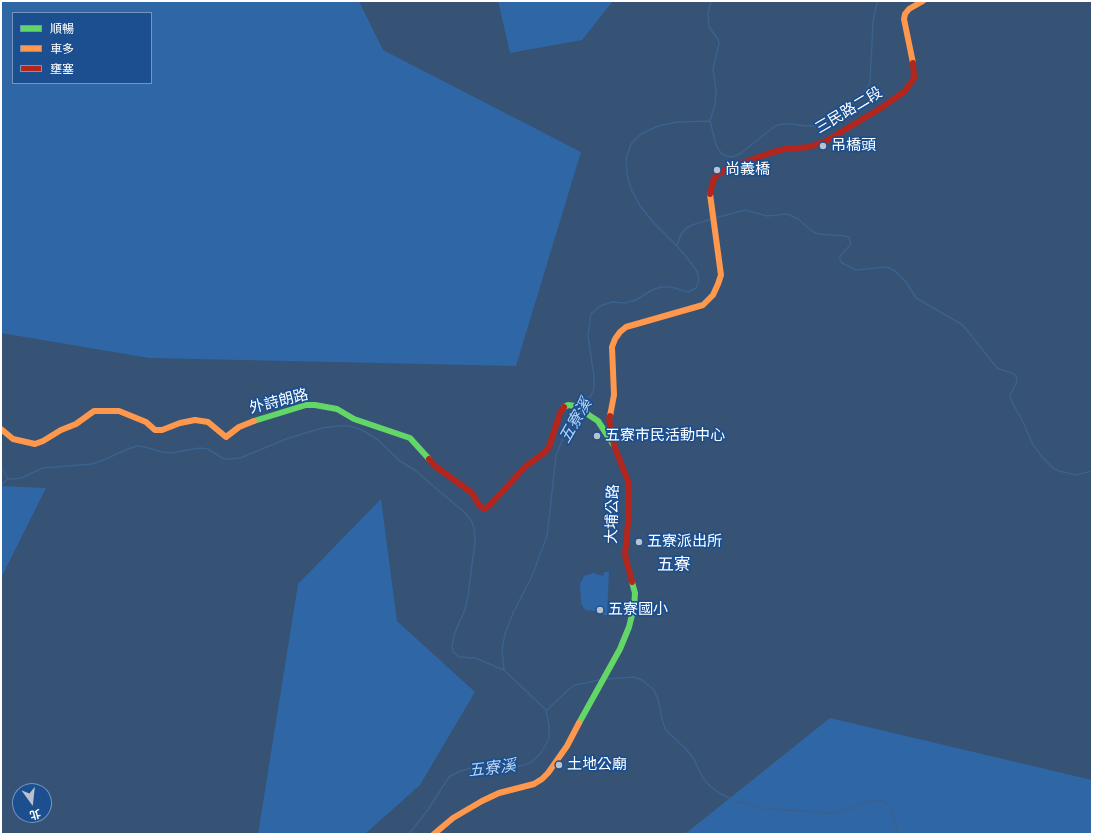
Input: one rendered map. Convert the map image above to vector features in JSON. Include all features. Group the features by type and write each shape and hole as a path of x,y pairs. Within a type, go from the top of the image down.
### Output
{"main road":[{"name":"三民路二段","path":"716,230 711,187 717,175 740,164 773,152 786,149 810,147 826,141 881,108 905,91 914,78 914,71 904,19 905,14 909,9 923,1"},
{"name":"大埔公路","path":"434,834 453,818 499,792 534,784 542,779 557,762 567,746 620,649 629,627 634,607 635,593 625,555 629,484 614,445 609,419 614,395 612,347 620,332 626,328 703,305 713,295 720,275 716,230"},
{"name":"外詩朗路","path":"1,429 13,438 35,444 76,424 94,411 119,411 139,418 155,430 162,430 180,423 195,420 208,422 226,437 250,422 306,405 315,405 337,409 354,419 410,438 435,466 472,493 479,505 484,509 489,506 526,466 544,453 549,446 562,409 568,405 575,406 592,417 600,424 614,445"}],"shaded area":[{"path":"1,1 359,1 383,50 581,152 516,366 149,358 1,333"},
{"path":"498,1 613,1 582,40 510,53"},
{"path":"1,486 46,488 1,578"},
{"path":"381,499 397,621 475,692 420,785 365,834 258,834 298,584"},
{"path":"604,572 609,572 607,615 603,615 603,608 595,611 586,610 582,606 581,601 580,584 584,576 593,573 603,576"},
{"path":"830,718 1092,780 1092,834 685,834"}],"waterway":[{"name":"五寮溪","path":"710,121 715,105 716,90 713,69 719,43 718,39 709,27 708,14 711,1"},
{"path":"710,121 716,145 721,153 732,157 740,154 775,126 782,124 815,126 824,122 860,98 870,82 873,22 878,1"},
{"name":"五寮溪","path":"582,409 594,390 594,377 588,335 591,314 600,306 612,302 625,303 636,300 652,290 661,287 671,287 688,292 696,288 699,280 697,271 677,246 654,223 640,206 631,189 627,174 626,159 631,144 641,134 658,126 677,122 710,121"},
{"path":"715,218 745,210 767,216 787,214 798,219 813,232 849,237 851,244 840,256 842,263 856,270 887,267 895,271 906,282 916,298 961,324 997,368 1016,376 1017,381 1010,395 1011,400 1032,443 1042,457 1053,468 1076,475 1092,471"},
{"path":"677,246 681,234 687,228 712,219"},
{"name":"五寮溪","path":"409,834 427,811 449,777 458,772 471,768 517,767 530,763 541,753 549,739 549,726 546,710 504,670 502,650 505,634 513,613 532,576 547,536 556,456 563,438 580,411"},
{"path":"1,466 8,479 21,478 43,468 92,464 137,446 171,453 200,448 208,449 224,459 230,459 240,458 286,439 322,428 349,426 362,430 378,440 400,461 416,471 464,512 471,520 474,528 475,542 468,596 465,609 454,635 452,647 454,653 459,657 475,658 504,670"},
{"path":"1,485 8,479"},
{"path":"607,679 634,677 642,680 654,690 658,699 666,730 687,750 694,759 702,777 711,787 721,794 738,802 762,808 827,813 846,810 870,801 885,801 892,811 898,834"},
{"path":"547,710 575,685 599,680"}],"traffic: fast":[{"path":"254,421 306,405 337,409 354,419 410,438 429,459"},
{"path":"564,407 568,405 575,406 598,421 613,444"},
{"path":"579,723 620,649 629,627 634,607 635,593 632,582"}],"traffic: slow":[{"path":"913,63 904,19 905,14 909,9 923,1"},
{"path":"610,416 614,395 612,347 620,332 626,327 703,305 713,295 718,284 721,275 710,194"},
{"path":"1,429 13,439 35,444 76,424 94,411 119,411 146,422 155,430 162,430 180,423 195,420 208,422 226,437 239,427 254,421"},
{"path":"434,834 453,818 482,801 499,793 534,784 542,779 567,746 579,723"}],"traffic: jam":[{"path":"710,194 713,181 717,175 728,168 773,152 785,149 809,147 826,141 881,108 905,91 914,78 913,63"},
{"path":"429,459 435,466 472,493 479,505 484,509 489,506 526,466 544,453 549,447 560,413 564,407"},
{"path":"610,416 609,419 614,445 629,484 629,512 625,555 632,582"}],"place":[{"name":"吊橋頭","path":"823,146"},
{"name":"尚義橋","path":"717,170"},
{"name":"五寮市民活動中心","path":"597,436"},
{"name":"五寮派出所","path":"639,542"},
{"name":"五寮國小","path":"600,610"},
{"name":"土地公廟","path":"559,765"}],"district":[{"name":"五寮","path":"674,566"}]}
